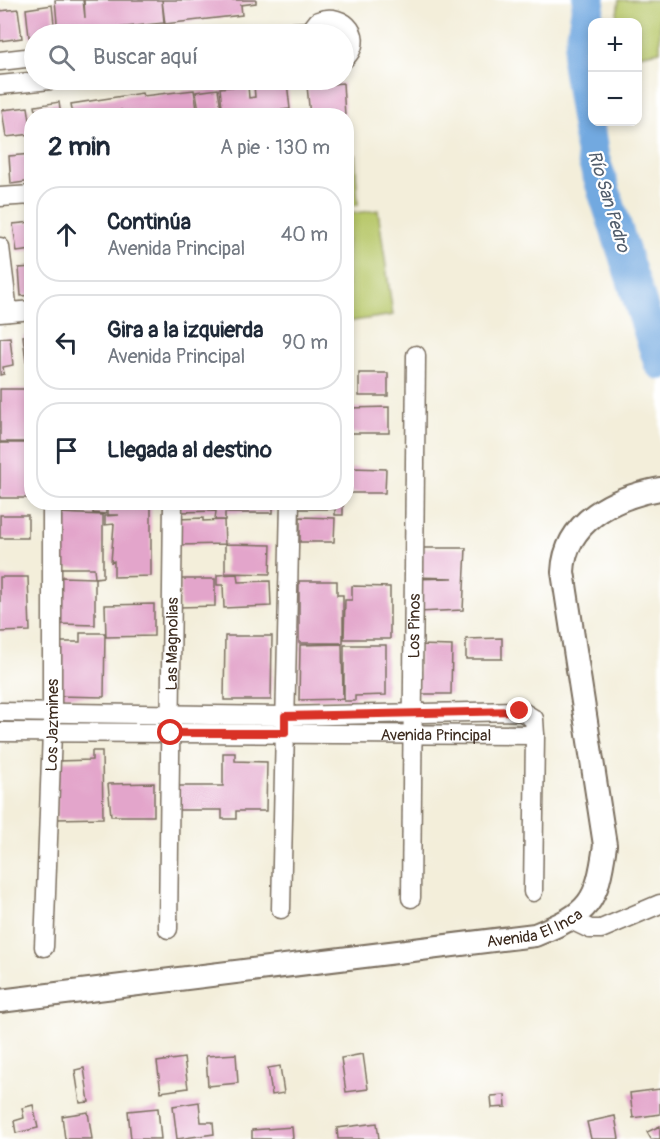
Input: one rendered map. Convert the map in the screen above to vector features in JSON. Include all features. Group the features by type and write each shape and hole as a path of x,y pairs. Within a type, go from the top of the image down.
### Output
{"street":[{"path":"316,24 326,18 342,21 346,24"},
{"path":"0,61 24,58"},
{"path":"0,85 24,83"},
{"path":"0,197 24,196"},
{"path":"0,247 4,312 24,311"},
{"name":"Los Pinos","path":"411,898 416,355"},
{"name":"Avenida El Inca","path":"0,1002 535,935 569,919 588,906 600,880 605,845 563,572 564,557 567,546 594,515 612,502 660,489"},
{"name":"Los Jazmines","path":"44,947 52,732 52,510"},
{"name":"Las Magnolias","path":"168,929 173,510"},
{"path":"281,909 290,510"},
{"name":"Avenida Principal","path":"0,712 171,714 285,725 413,734 535,735 534,718 520,711 412,715 285,725 171,733 0,732"},
{"path":"533,892 535,735"},
{"path":"569,919 590,929 600,929 660,904"}],"green space":[{"path":"619,0 660,0 660,51 642,54 642,18 617,18"},
{"path":"354,155 355,155 358,205 354,205"},
{"path":"378,210 393,315 354,321 354,213"}],"building":[{"path":"55,0 83,0 85,18 84,0 162,0 164,23 57,24"},
{"path":"162,0 256,0 256,3 241,5 242,15 165,24"},
{"path":"52,5 54,24 28,24 26,9"},
{"path":"18,9 22,38 0,41 0,11"},
{"path":"194,90 197,108 72,108 71,104 142,93 143,96"},
{"path":"218,90 221,108 199,108 196,92"},
{"path":"220,90 248,90 249,98 255,97 254,90 288,90 290,108 222,108"},
{"path":"307,90 343,90 345,108 309,108"},
{"path":"59,102 60,108 35,108 35,106"},
{"path":"28,107 24,108 24,135 6,137 2,110"},
{"path":"24,155 24,182 11,184 9,156"},
{"path":"24,223 24,251 17,252 13,224"},
{"path":"19,268 24,268 24,296 21,296"},
{"path":"10,337 13,365 3,367 4,374 0,375 0,338"},
{"path":"359,373 388,373 388,396 359,396"},
{"path":"0,389 24,389 24,442 0,442"},
{"path":"389,407 389,433 354,433 354,408"},
{"path":"0,443 24,443 24,498 0,498"},
{"path":"354,468 386,469 385,493 354,493"},
{"path":"93,510 106,510 106,514 93,513"},
{"path":"108,510 151,510 151,576 114,577 114,561 111,562 114,524 105,525 105,516 119,515 108,515"},
{"path":"181,510 273,510 273,513 225,513 225,520 215,520 216,511 181,512"},
{"path":"335,510 343,510 343,515 335,515"},
{"path":"60,513 103,515 103,577 95,578 94,568 60,568"},
{"path":"0,515 28,515 28,538 0,538"},
{"path":"300,517 335,518 334,542 300,542"},
{"path":"203,518 203,521 224,520 225,544 179,545 178,519"},
{"path":"225,544 271,545 270,574 225,573"},
{"path":"417,548 466,548 463,610 418,612 414,579 453,578 414,577"},
{"path":"237,574 238,582 270,581 271,606 224,608 223,585 217,585 217,575"},
{"path":"0,577 28,577 30,631 0,632"},
{"path":"61,577 95,578 95,625 60,624"},
{"path":"181,579 215,579 215,606 180,607"},
{"path":"299,581 337,581 337,595 343,595 343,643 299,643"},
{"path":"352,586 390,587 390,639 344,639 345,600 352,600"},
{"path":"154,604 154,636 106,637 105,605"},
{"path":"80,633 105,633 104,697 58,696 59,642 80,642"},
{"path":"225,636 272,636 271,700 224,700"},
{"path":"502,638 502,659 466,659 466,639"},
{"path":"342,644 343,699 299,700 300,645"},
{"path":"344,645 386,645 386,695 355,696 355,701 344,701"},
{"path":"419,645 452,646 451,694 418,694"},
{"path":"92,751 102,751 103,818 57,819 56,761 92,760"},
{"path":"223,753 235,753 235,761 267,762 266,811 236,811 236,819 222,819 222,810 177,810 177,786 223,786"},
{"path":"154,783 154,816 111,816 108,784"},
{"path":"236,1054 238,1083 208,1086 206,1056"},
{"path":"363,1054 368,1089 346,1092 341,1058"},
{"path":"184,1058 188,1088 161,1092 157,1062"},
{"path":"280,1066 284,1093 272,1095 268,1068"},
{"path":"84,1068 89,1102 80,1103 75,1070"},
{"path":"660,1089 660,1114 633,1118 630,1093"},
{"path":"505,1095 506,1107 492,1108 491,1096"},
{"path":"199,1102 201,1122 213,1122 214,1134 177,1139 173,1106"},
{"path":"33,1105 38,1128 16,1133 14,1121 24,1118 22,1108"},
{"path":"158,1108 161,1139 131,1139 128,1111"},
{"path":"88,1112 92,1139 65,1139 62,1116"},
{"path":"615,1116 619,1139 591,1139 587,1122"},
{"path":"377,1123 379,1139 338,1139 337,1128"},
{"path":"660,1126 660,1139 651,1139 647,1132"},
{"path":"292,1127 293,1139 252,1139 252,1130"}],"waterway":[{"name":"Río San Pedro","path":"589,0 578,63 593,158 660,363"}],"route":[{"path":"171,733 285,733 285,716 520,711"}]}
